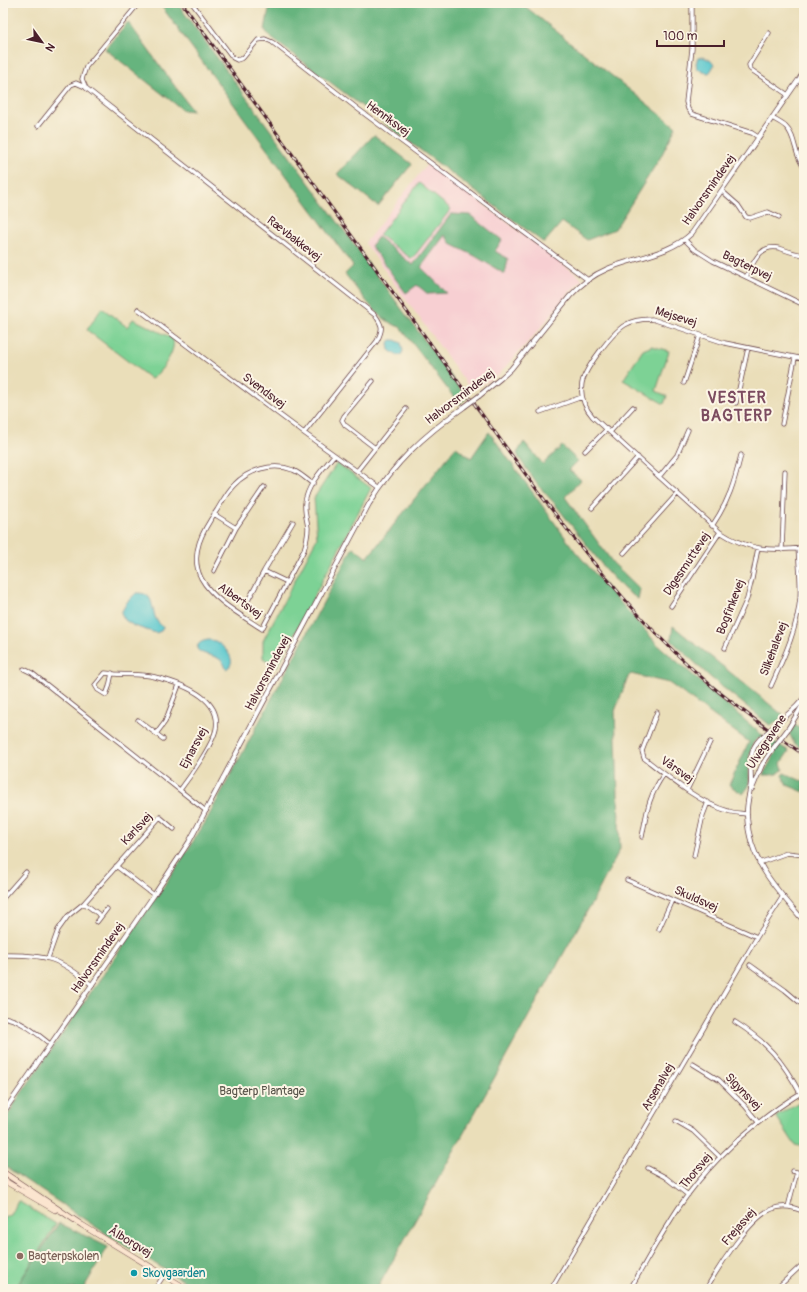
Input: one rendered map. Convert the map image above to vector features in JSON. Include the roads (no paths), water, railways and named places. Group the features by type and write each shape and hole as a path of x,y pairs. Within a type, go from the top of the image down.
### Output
{"main road":[{"name":"Ålborgvej","path":"3,1172 82,1225"},
{"name":"Ålborgvej","path":"3,1180 82,1225 187,1289"}],"street":[{"path":"86,88 82,79 86,67 139,3"},
{"name":"Henriksvej","path":"192,3 233,58 237,60 243,58 258,40 265,39 272,42 358,109 588,280"},
{"path":"692,3 692,49 686,102 688,109 692,114 752,133 758,137"},
{"path":"769,33 749,65 750,69 788,96"},
{"name":"Halvorsmindevej","path":"3,1113 180,856 206,811 379,487 401,460 422,439 479,396 511,369 570,296 588,280 608,269 668,249 685,240 698,227 758,137 804,72"},
{"path":"38,126 70,85 76,83 86,88"},
{"name":"Rævbakkevej","path":"86,88 375,315 381,323 382,331 377,341 304,433"},
{"path":"772,118 786,127 790,132 798,158 804,167"},
{"path":"722,191 738,205 746,218 768,212 780,218"},
{"name":"Bagterpvej","path":"685,240 694,249 708,258 804,305"},
{"path":"746,277 755,259 766,249 773,247 795,254 804,255"},
{"name":"Svendsvej","path":"138,309 379,487"},
{"name":"Mejsevej","path":"582,397 582,383 588,368 618,330 635,320 652,319 700,335 748,348 804,359"},
{"path":"684,383 700,335"},
{"path":"736,403 748,348"},
{"path":"782,424 795,358"},
{"path":"373,381 342,420 375,448"},
{"path":"540,412 582,397 590,412 608,430 720,532 736,542 758,548 782,550 804,548"},
{"path":"585,451 633,407"},
{"path":"357,471 406,409"},
{"path":"659,477 676,455 688,430"},
{"name":"Albertsvej","path":"313,484 303,475 293,470 280,467 260,469 242,478 233,486 214,514 202,534 196,550 200,576 210,592 262,629 304,550 308,527 305,516 305,503 308,492 334,455"},
{"path":"712,526 723,510 729,497 741,455"},
{"path":"592,508 638,457"},
{"path":"782,550 785,471"},
{"path":"214,571 236,528 264,487"},
{"path":"624,553 677,494"},
{"path":"214,514 236,528"},
{"path":"245,606 293,522"},
{"name":"Digesmuttevej","path":"671,606 720,532"},
{"name":"Bogfinkevej","path":"725,648 747,599 758,548"},
{"name":"Silkehalevej","path":"771,686 788,648 797,618 800,598 798,548"},
{"path":"264,571 287,582"},
{"path":"24,669 32,673 206,811"},
{"path":"104,673 112,674 106,695 98,690 95,685 104,673"},
{"name":"Ejnarsvej","path":"112,674 154,676 192,690 211,705 215,712 216,721 213,737 189,778 180,790"},
{"path":"156,734 165,722 179,685"},
{"name":"Ulvegravene","path":"804,698 796,708 760,739 752,750 750,794 747,814 752,845 765,874 804,921"},
{"name":"Ulvegravene","path":"750,794 762,765 804,703"},
{"name":"Vårsvej","path":"657,712 642,751 644,758 687,790 708,802 729,811 747,814"},
{"path":"138,720 163,739"},
{"path":"687,790 710,742"},
{"path":"642,837 650,799 655,786 664,774"},
{"path":"694,856 703,815 708,802"},
{"name":"Karlsvej","path":"48,958 54,940 68,916 84,903 160,817 174,829"},
{"path":"759,862 787,853 804,854"},
{"path":"116,866 154,895"},
{"path":"3,898 26,872"},
{"name":"Skuldsvej","path":"626,880 757,937"},
{"name":"Arsenalvej","path":"551,1289 757,937 783,896"},
{"path":"659,929 672,900"},
{"path":"84,903 101,916"},
{"path":"97,922 107,909"},
{"path":"3,955 34,955 48,958 71,969 92,985"},
{"path":"750,965 786,990 804,1006"},
{"path":"3,1017 16,1021 29,1028 50,1044"},
{"path":"735,1022 754,1034 773,1052 802,1092"},
{"name":"Sigynsvej","path":"692,1064 719,1080 745,1106 758,1122"},
{"name":"Thorsvej","path":"630,1289 688,1195 720,1157 758,1122 802,1092"},
{"path":"676,1121 693,1131 720,1157"},
{"path":"648,1168 665,1177 688,1195"},
{"path":"788,1207 797,1172 792,1171"},
{"name":"Frejasvej","path":"706,1289 725,1259 759,1217 772,1208 788,1207 804,1212"},
{"path":"776,1289 804,1263"},
{"path":"155,1289 164,1275"}],"water":[{"path":"703,57 710,60 714,65 709,73 703,72 697,68 696,63 698,58"},
{"path":"391,340 401,343 403,351 401,355 396,355 389,350 388,343"},
{"path":"136,593 142,593 150,598 157,621 163,628 161,631 156,633 134,626 125,620 121,613 127,602"},
{"path":"208,640 214,640 227,651 231,659 231,663 226,669 221,660 204,654 197,649 200,643"}],"railway":[{"path":"182,3 540,494 580,546 622,596 666,644 736,706 804,755"}],"place":[{"name":"Bagterpskolen","path":"20,1256"},
{"name":"Skovgaarden","path":"134,1273"}],"district":[{"name":"VESTER BAGTERP","path":"737,407"}],"park label":[{"name":"Bagterp Plantage","path":"262,1091"}]}
